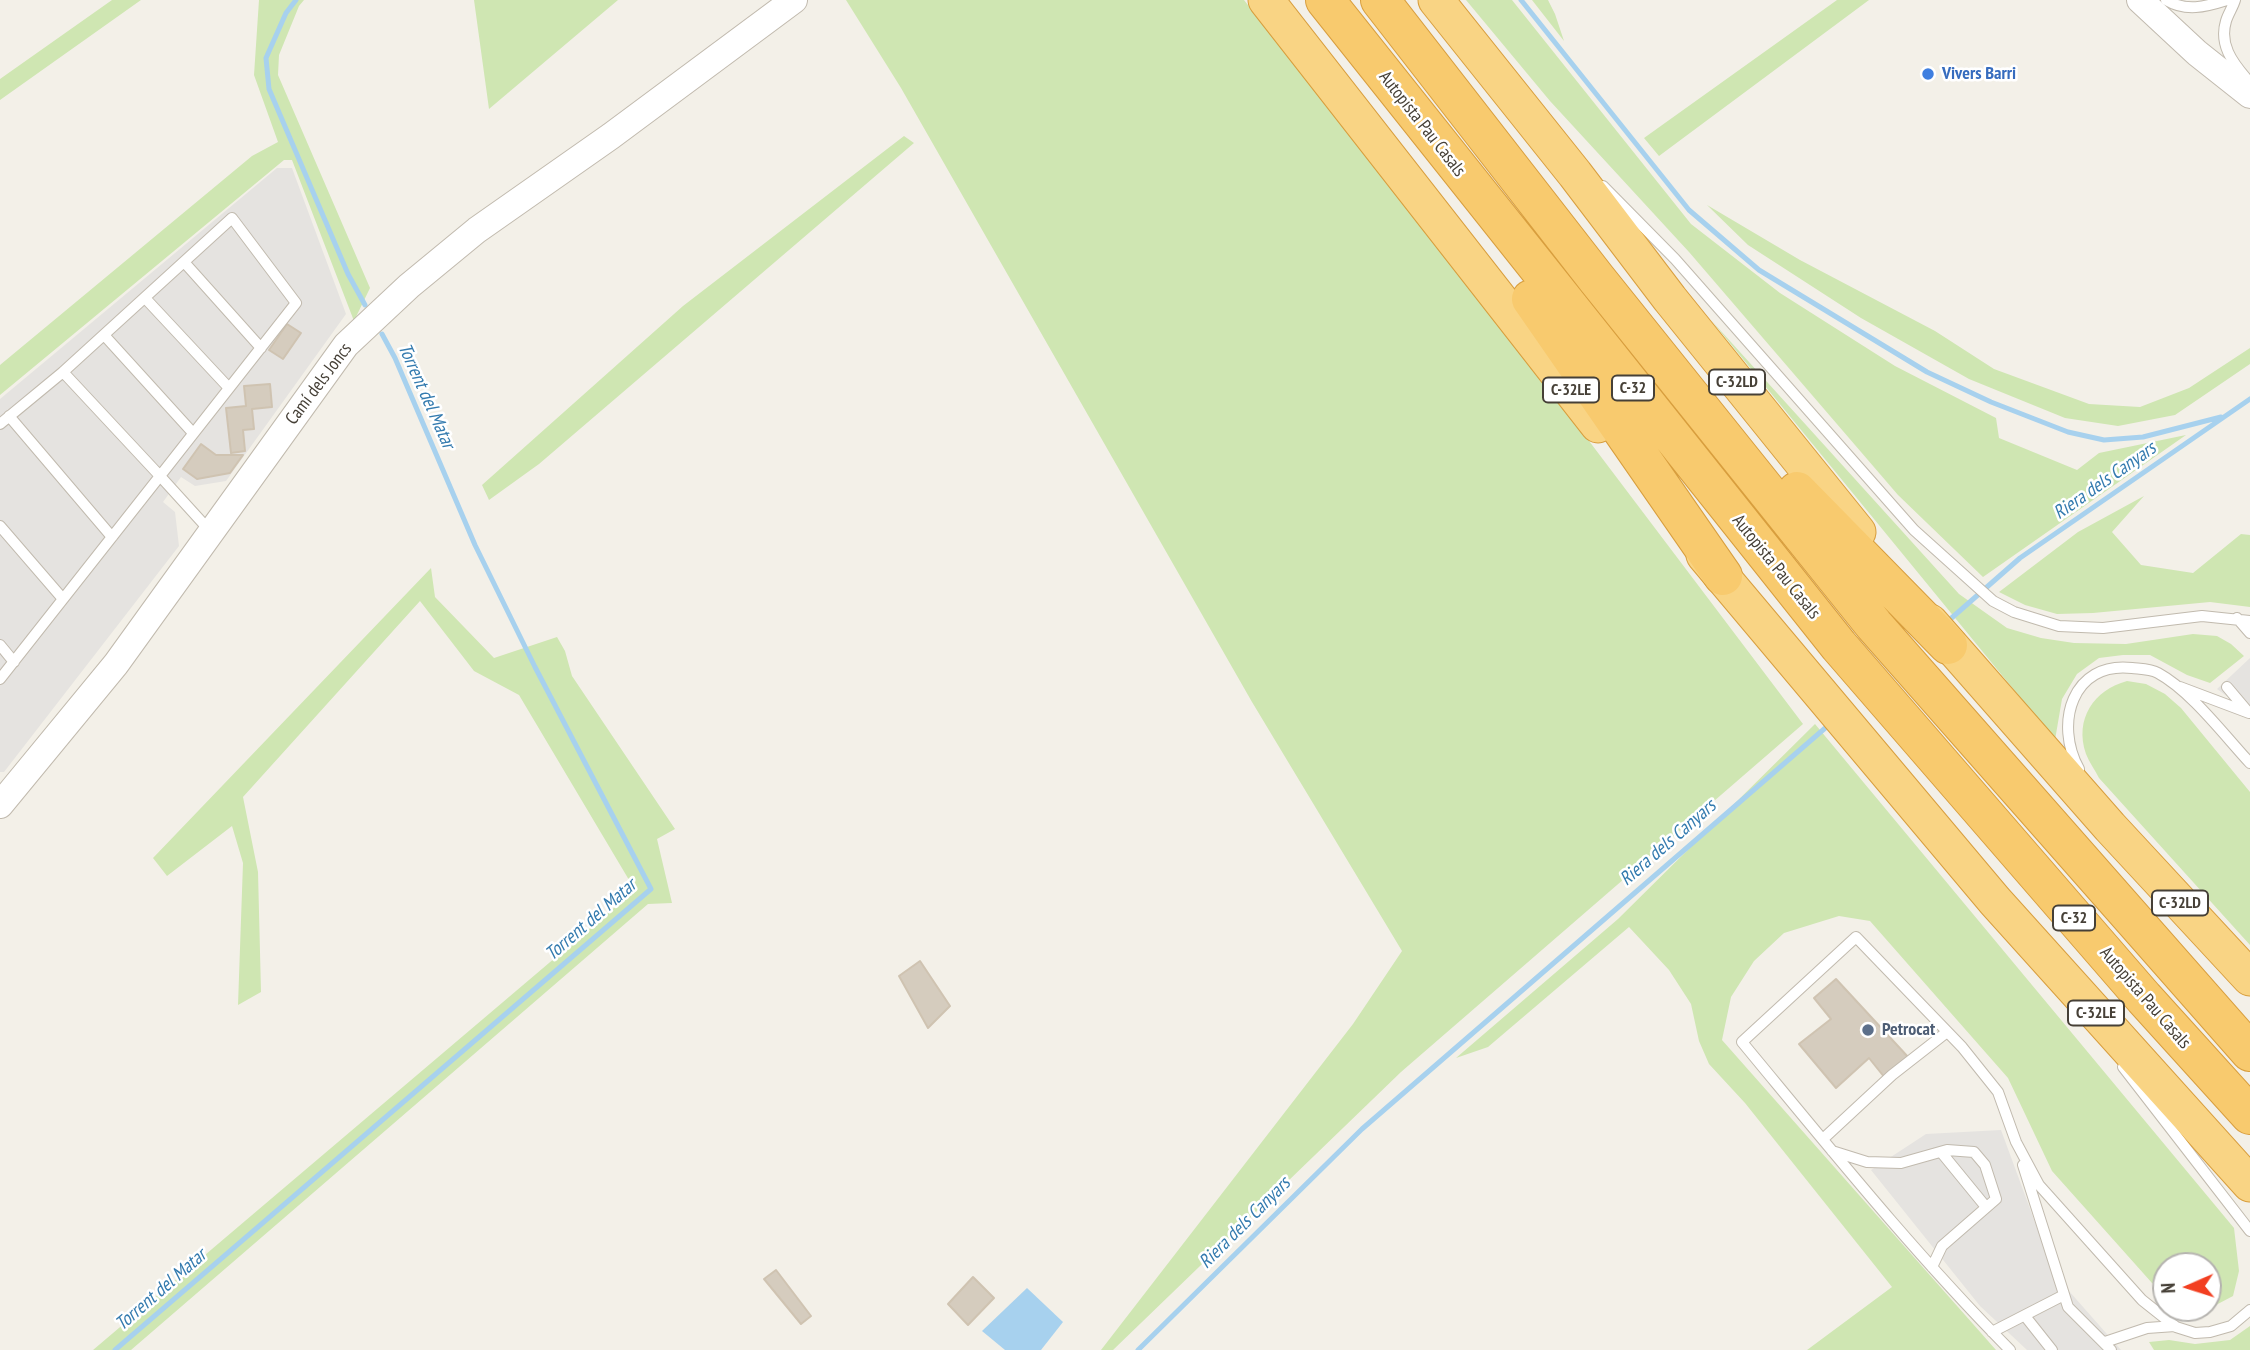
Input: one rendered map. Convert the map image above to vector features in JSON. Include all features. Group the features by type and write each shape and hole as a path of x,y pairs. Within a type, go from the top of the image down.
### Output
{"highway":[{"name":"C-32LE","path":"1266,0 1666,512 1996,901 2250,1184"},
{"name":"Autopista Pau Casals","path":"1325,0 1834,639 2135,988 2250,1115"},
{"name":"C-32","path":"1380,0 1597,278 1709,388 1888,598 1954,651"},
{"name":"C-32LD","path":"1436,0 1670,299 1888,598"},
{"name":"C-32","path":"1432,137 1459,196 1723,576"},
{"name":"C-32","path":"1888,598 1928,688 2250,1052"},
{"name":"C-32LD","path":"1954,651 2110,827 2250,978"}],"street":[{"name":"Camí dels Joncs","path":"0,805 116,664 346,345 409,286 477,230 611,136 794,0"},
{"path":"2140,0 2197,53 2250,95"}],"lane":[{"path":"2166,0 2182,7 2195,8 2227,0"},
{"path":"2235,0 2226,21 2226,50 2250,83"},
{"path":"1557,152 1612,193 1675,258 1914,530 1993,601 2014,612 2059,626 2103,628 2202,615 2250,621"},
{"path":"0,679 160,477 296,303 232,218 64,372 4,420 112,537"},
{"path":"184,261 261,348"},
{"path":"145,298 229,388"},
{"path":"104,335 194,433"},
{"path":"64,372 211,532"},
{"path":"0,526 63,599"},
{"path":"2237,618 2250,633"},
{"path":"0,645 14,662"},
{"path":"2110,827 2074,760 2068,743 2067,725 2075,699 2090,677 2103,669 2118,667 2156,671 2177,685 2250,714"},
{"path":"2177,685 2250,763"},
{"path":"2227,687 2250,714"},
{"path":"1996,901 2087,1020"},
{"path":"2010,1350 1931,1266 1742,1042 1856,937 1947,1032 1998,1092 2068,1307 2108,1346 2147,1328 2175,1326"},
{"path":"1823,1139 1892,1075 1947,1032"},
{"path":"2112,1053 2250,1231"},
{"path":"2016,1142 2039,1185 2142,1300 2175,1326 2195,1333 2210,1332 2231,1326 2250,1310"},
{"path":"1832,1151 1867,1162 1901,1163 1947,1150 1974,1153 1980,1159 1985,1165 1996,1199 1942,1246 1931,1266"},
{"path":"1941,1152 1986,1208"},
{"path":"1992,1332 2064,1295"},
{"path":"2025,1317 2052,1350"}],"green space":[{"path":"112,0 141,0 0,100 0,79"},
{"path":"259,0 304,0 279,55 278,75 370,288 354,321 292,160 284,160 0,395 0,365 252,156 278,142 254,75"},
{"path":"474,0 618,0 489,109"},
{"path":"846,0 1244,0 1515,343 1803,724 1401,1072 1113,1350 1101,1350 1353,1024 1402,951 1252,702 901,88"},
{"path":"1466,0 1512,0 1691,224 1780,293 1895,366 1996,418 1999,438 2077,470 2099,453 2186,435 1983,577 1898,495 1689,252 1550,101"},
{"path":"1532,0 1548,0 1564,41"},
{"path":"1837,0 1869,0 1659,156 1644,138"},
{"path":"904,136 914,143 539,464 489,500 482,485 683,306"},
{"path":"1707,205 1800,260 1935,331 1994,369 2089,404 2140,407 2189,388 2250,348 2250,364 2175,415 2118,426 2065,418 1969,379 1861,318 1748,245"},
{"path":"1711,320 1959,594 2007,628 2041,638 2074,643 2126,644 2193,634 2217,636 2244,656 2210,683 2187,675 2150,655 2099,658 2077,674 2062,699 2055,740"},
{"path":"2144,496 2112,532 2141,565 2193,573 2241,534 2250,535 2250,607 2210,602 2057,614 2025,605 1999,592 2078,532"},
{"path":"431,568 435,597 494,658 557,637 565,651 572,676 675,829 657,839 672,903 648,904 131,1350 93,1350 635,890 519,695 474,671 420,601 243,797 258,872 261,992 238,1005 243,863 232,826 167,876 153,858"},
{"path":"2127,681 2146,684 2165,694 2181,708 2250,792 2250,945 2099,778 2087,757 2083,729 2090,708 2105,691"},
{"path":"1815,724 2234,1228 2239,1271 2233,1296 2222,1302 2222,1252 2152,1252 2152,1283 2052,1171 2008,1078 1870,921 1839,916 1784,933 1754,961 1731,997 1722,1040 1996,1350 1807,1350 1892,1287 1745,1103 1709,1064 1699,1041 1691,1004 1669,970 1629,927 1488,1047 1456,1058 1618,919"},
{"path":"2250,1326 2250,1350 2154,1350 2149,1342 2169,1340 2195,1344 2230,1340"}],"shaded area":[{"path":"277,168 292,168 346,314 226,481 195,486 181,477 163,502 175,512 179,546 4,772 0,772 0,399"},
{"path":"2250,658 2250,713 2217,689"},
{"path":"2001,1130 2054,1274 2121,1350 2027,1350 1980,1306 1871,1170 1926,1134"}],"water":[{"path":"1027,1288 1063,1322 1041,1350 1005,1350 982,1331"}],"building":[{"path":"287,324 301,333 283,359 269,350"},
{"path":"270,384 272,407 252,409 254,429 243,430 245,451 231,453 226,408 246,406 244,386"},
{"path":"201,444 216,455 243,455 230,473 197,479 183,469"},
{"path":"920,961 950,1006 928,1028 899,976"},
{"path":"1836,979 1909,1058 1885,1078 1869,1058 1836,1088 1799,1044 1831,1019 1814,998"},
{"path":"776,1270 811,1316 801,1324 764,1279"},
{"path":"973,1277 994,1298 968,1325 948,1304"}],"waterway":[{"path":"296,0 286,13 266,58 269,89 348,274 365,305"},
{"path":"1521,0 1689,210 1759,270 1927,372 1991,402 2068,432 2104,440 2143,437 2221,417"},
{"name":"Torrent del Matar","path":"115,1350 651,889 535,667 475,545 395,358 382,334"},
{"name":"Riera dels Canyars","path":"1947,622 2020,558 2250,399"},
{"name":"Riera dels Canyars","path":"1138,1350 1362,1129 1831,723"}],"place":[{"name":"Vivers Barri","path":"1928,74"},
{"name":"Petrocat","path":"1868,1030"}]}
